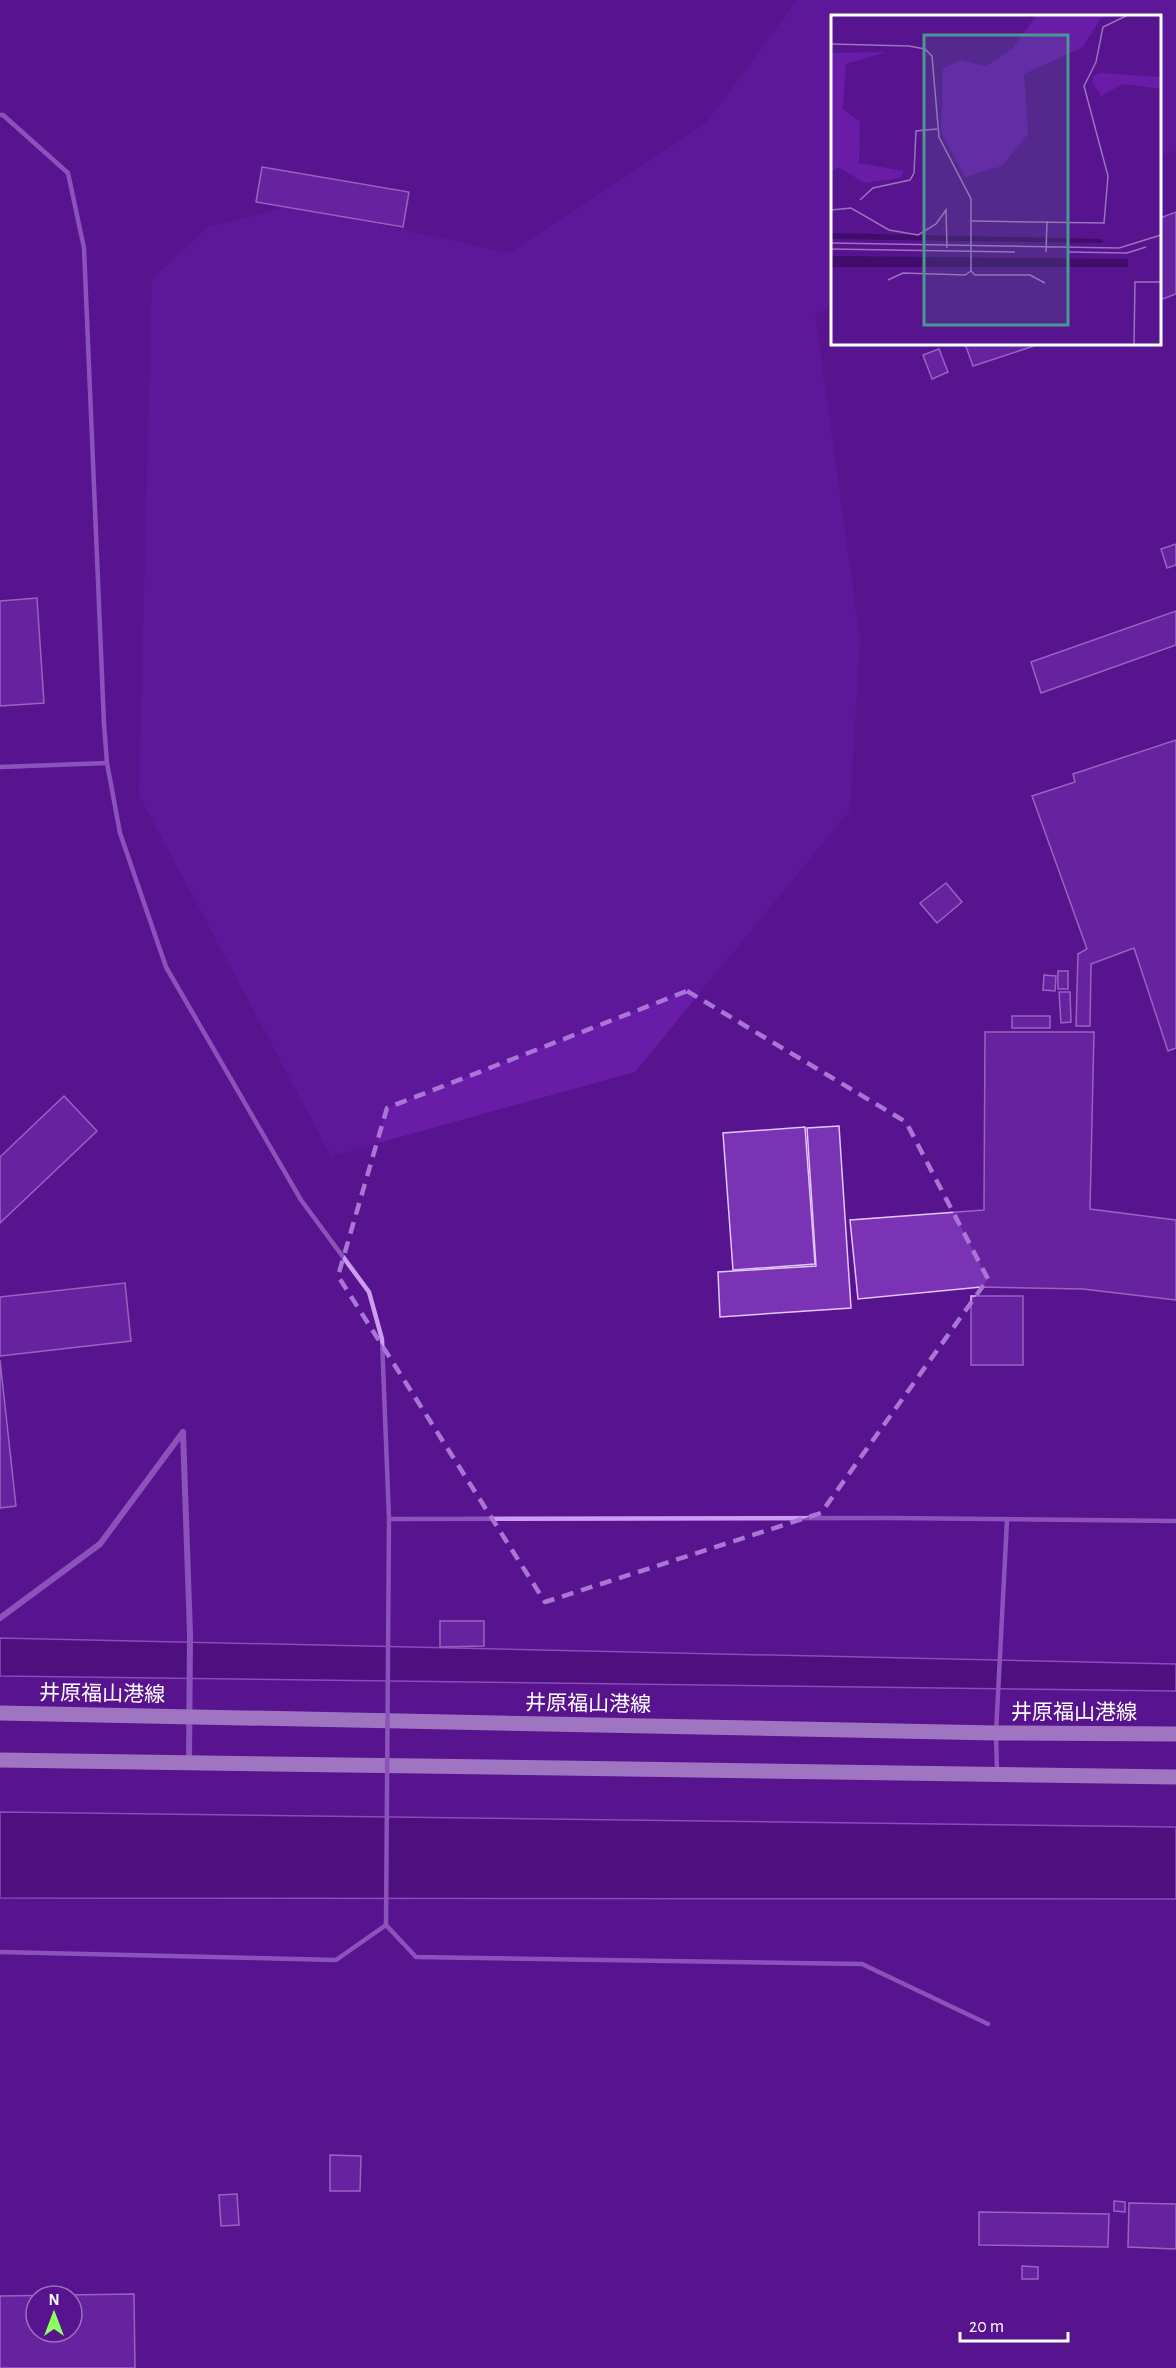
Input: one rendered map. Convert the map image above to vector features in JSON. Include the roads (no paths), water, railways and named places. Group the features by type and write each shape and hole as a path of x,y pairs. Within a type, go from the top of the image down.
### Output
{"main road":[{"name":"井原福山港線","path":"0,1713 996,1733 1176,1734"},
{"path":"0,1760 1176,1777"}],"street":[{"path":"0,1618 100,1544 183,1432 190,1634 189,1763"}],"lane":[{"path":"0,115 3,115 68,173 84,248 107,763 120,833 166,967 301,1200 369,1292 382,1340 389,1519 386,1925 416,1957 862,1964 988,2024"},
{"path":"0,767 107,763"},
{"path":"389,1519 1176,1521"},
{"path":"997,1774 996,1733 1007,1520"},
{"path":"0,1952 336,1960 386,1925"}]}
